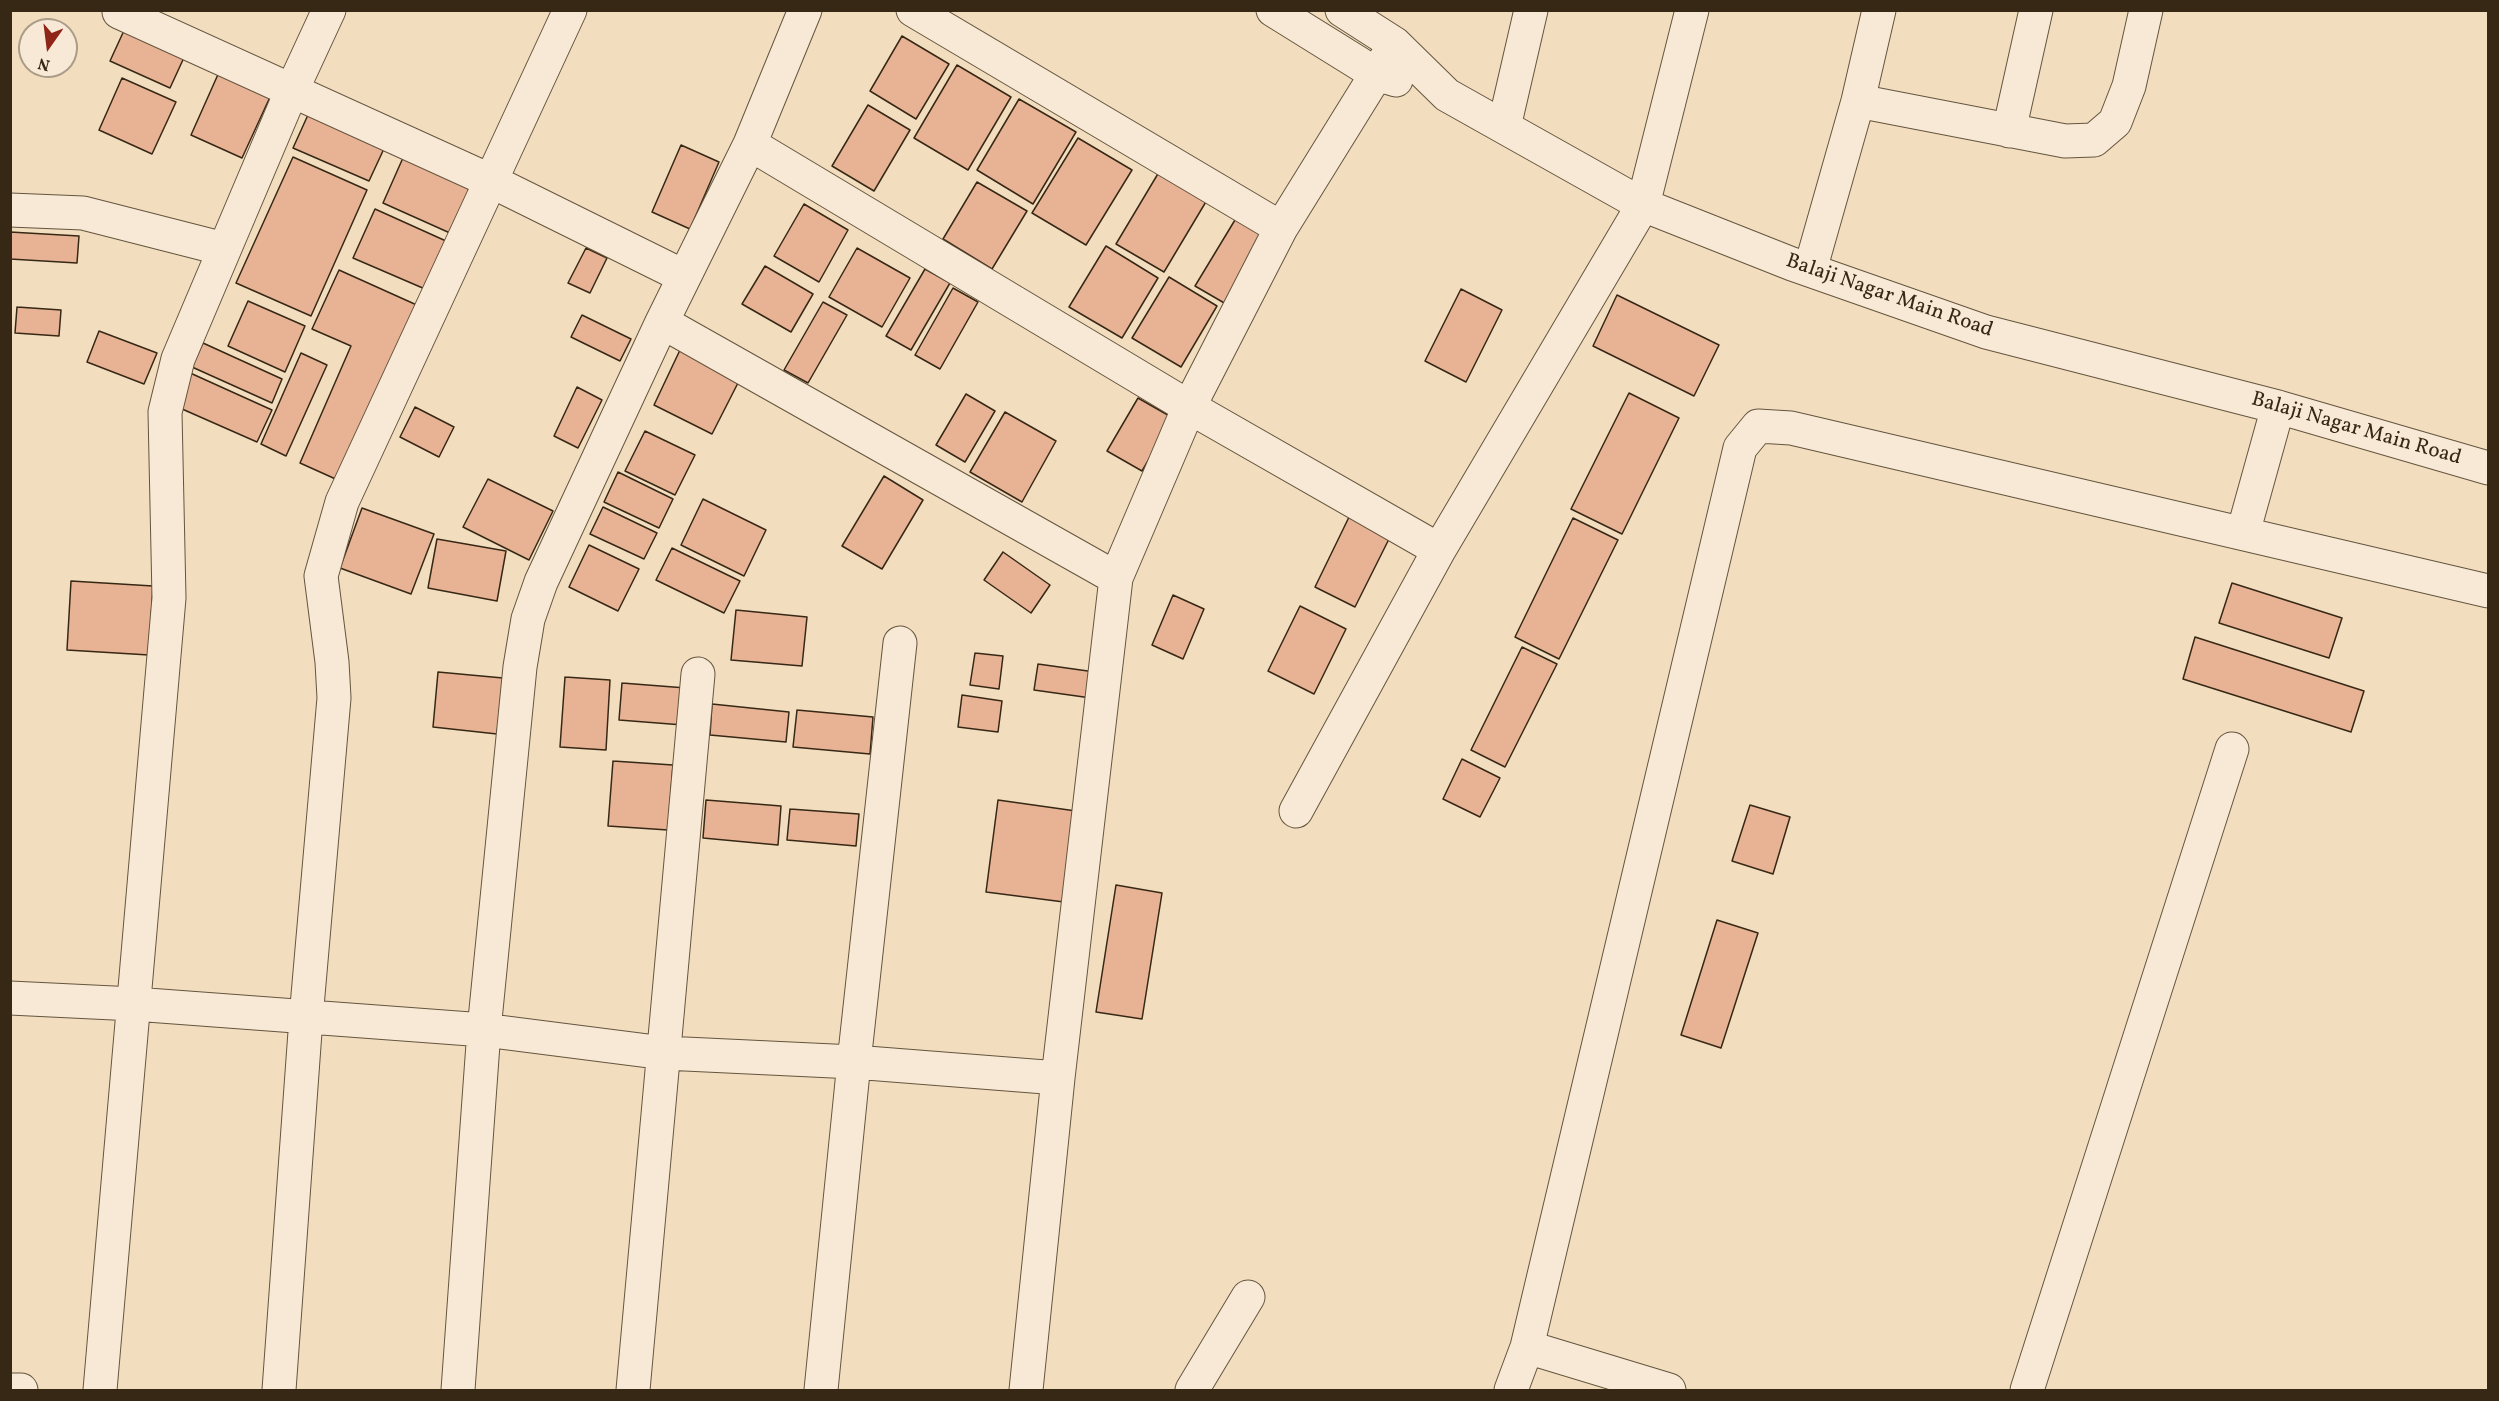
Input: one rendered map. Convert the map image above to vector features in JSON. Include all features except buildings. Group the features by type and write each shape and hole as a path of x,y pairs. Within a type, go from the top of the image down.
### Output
{"street":[{"path":"100,1390 169,598 165,412 178,358 292,90 329,10"},
{"path":"279,1390 306,1018 334,698 333,662 321,576 342,502 570,10"},
{"path":"458,1390 484,1030 520,667 528,619 541,582 683,276 750,144 805,10"},
{"path":"913,10 1281,228"},
{"path":"1273,10 1376,74 1447,95"},
{"name":"Balaji Nagar Main Road","path":"1342,10 1395,44 1447,95 1643,205 1810,270 1986,332 2278,407 2488,468"},
{"path":"1504,127 1532,10"},
{"path":"1296,811 1439,550 1643,205 1692,10"},
{"path":"1810,270 1858,101 1879,10"},
{"path":"2009,131 2036,10"},
{"path":"1858,101 2064,141 2094,140 2115,122 2129,86 2146,10"},
{"path":"119,12 492,181 683,276"},
{"path":"1026,1390 1058,1077 1116,578 1189,407 1281,228 1395,44"},
{"path":"750,144 1189,407 1439,550"},
{"path":"10,210 83,213 224,249"},
{"path":"662,322 1116,578"},
{"path":"2243,533 2278,407"},
{"path":"1511,1390 1527,1347 1740,448 1758,426 1791,428 2488,591"},
{"path":"821,1390 900,643"},
{"path":"633,1390 698,674"},
{"path":"2028,1390 2232,749"},
{"path":"10,998 134,1004 484,1030 664,1053 854,1062 1058,1077"},
{"path":"1192,1390 1248,1297"},
{"path":"1527,1347 1669,1390"},
{"path":"10,1390 21,1390"}]}
